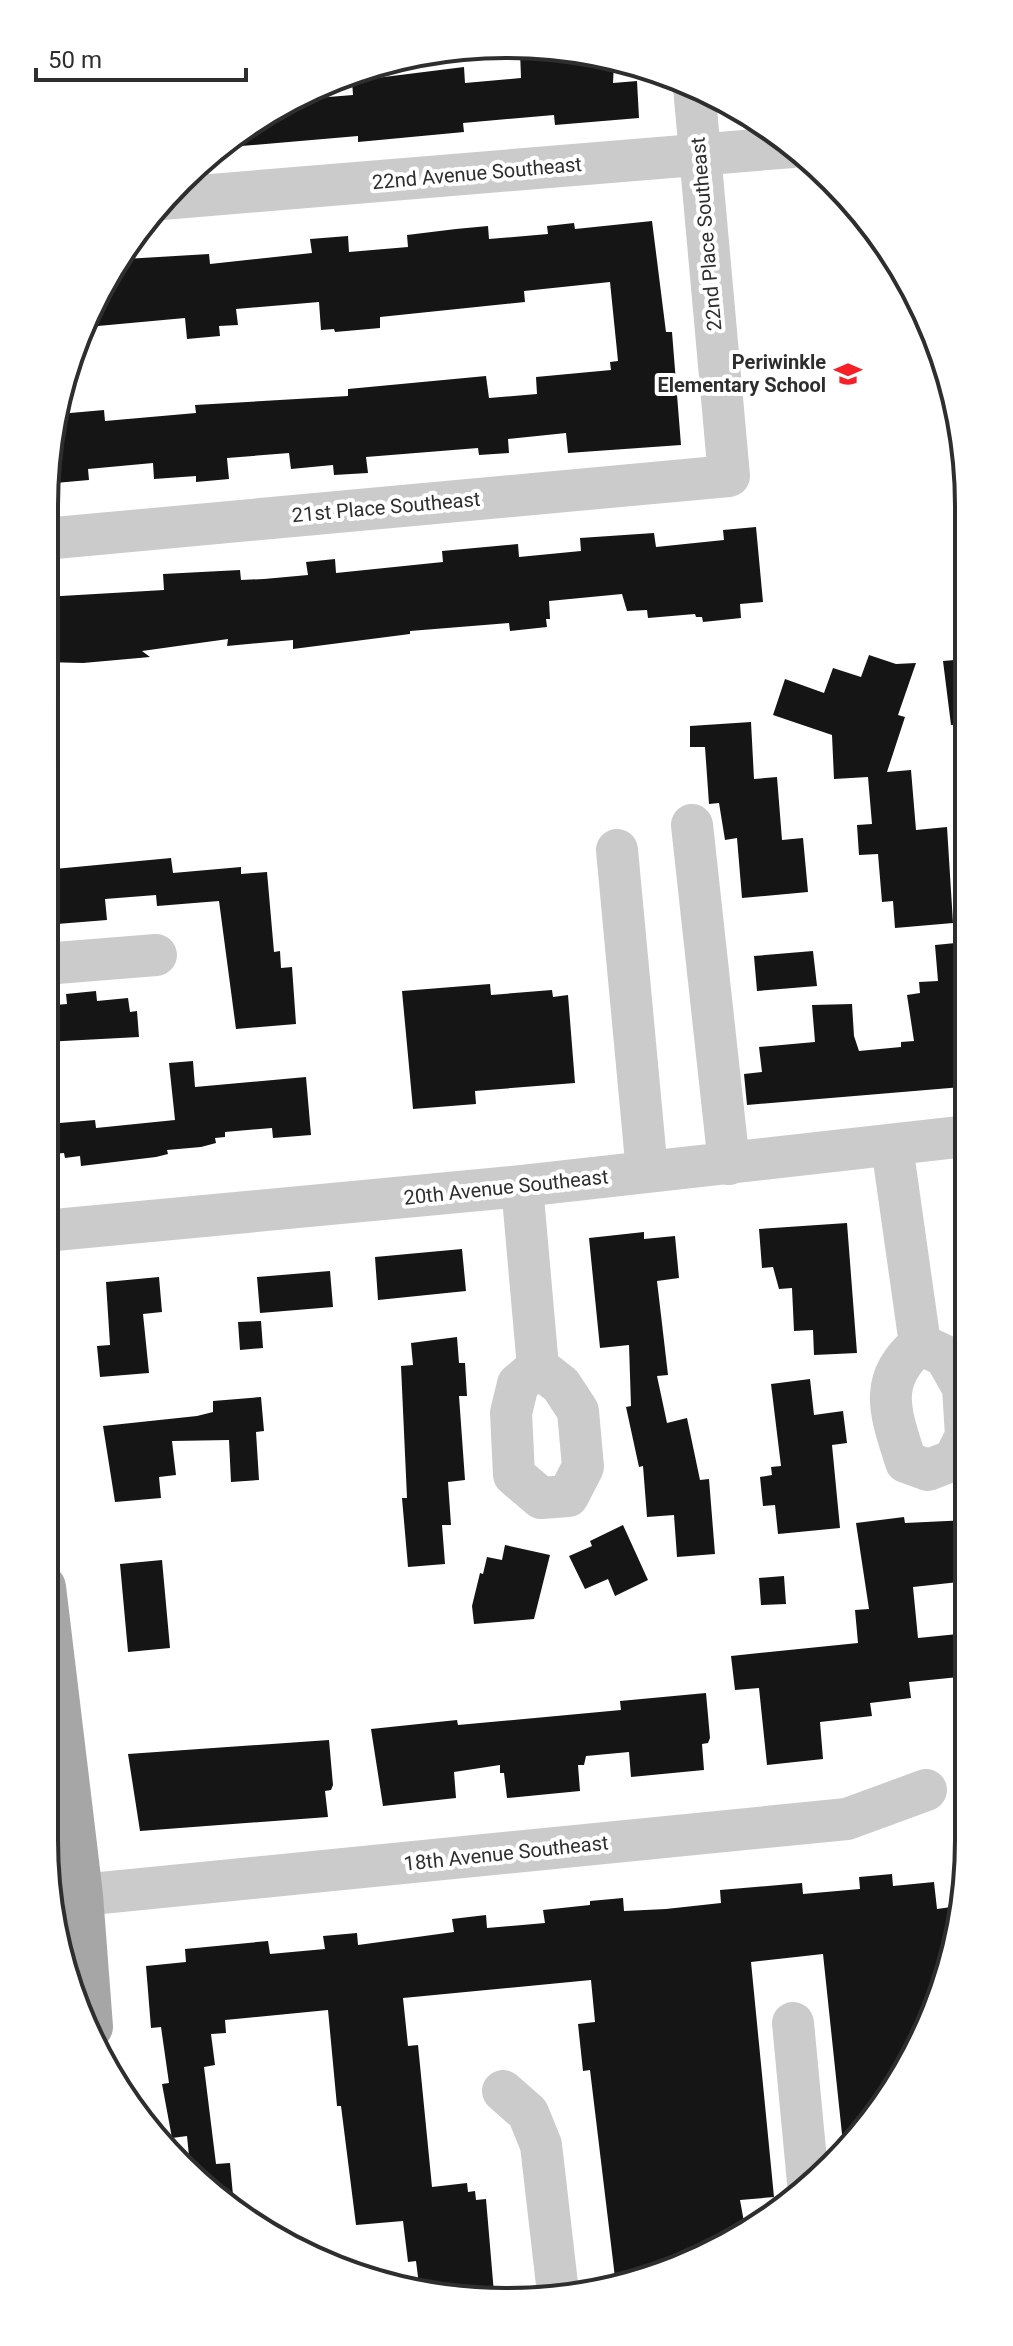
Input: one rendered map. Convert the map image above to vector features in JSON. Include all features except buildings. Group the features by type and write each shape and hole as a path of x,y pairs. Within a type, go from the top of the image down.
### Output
{"main road":[{"path":"58,1704 81,1895 74,1956"}],"street":[{"name":"22nd Place Southeast","path":"695,99 697,154 729,476"},
{"name":"22nd Avenue Southeast","path":"181,197 776,148"},
{"name":"21st Place Southeast","path":"58,538 729,476"},
{"path":"692,825 729,1164"},
{"path":"617,850 647,1172"},
{"path":"58,963 156,955"},
{"name":"20th Avenue Southeast","path":"58,1230 522,1186 955,1138"},
{"path":"892,1146 920,1344"},
{"path":"522,1186 538,1367"},
{"name":"18th Avenue Southeast","path":"81,1895 847,1819 926,1790"},
{"path":"793,2023 807,2172"},
{"path":"503,2091 528,2113 541,2145 557,2285"}],"place":[{"name":"Periwinkle Elementary School","path":"848,374"}]}
